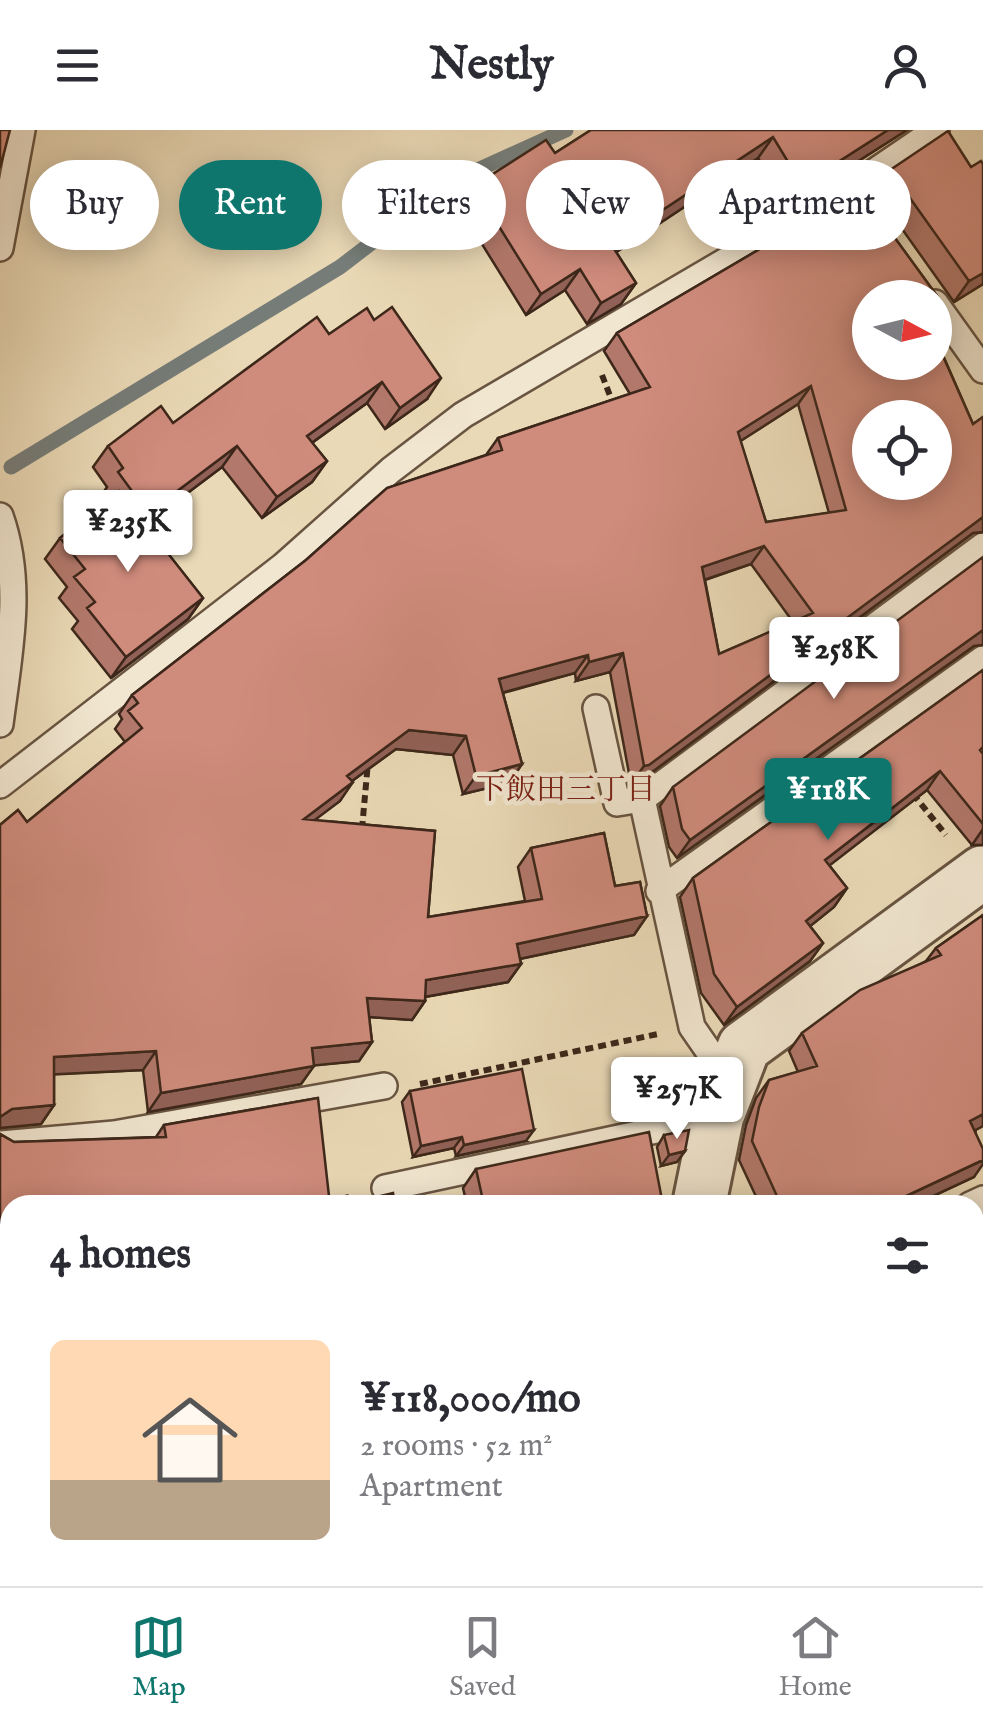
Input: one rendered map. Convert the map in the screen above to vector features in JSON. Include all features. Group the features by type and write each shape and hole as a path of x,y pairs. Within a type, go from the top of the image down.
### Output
{"street":[{"path":"701,1195 724,1099 744,1047 980,874"}],"lane":[{"path":"0,246 22,130"},
{"path":"892,160 936,130"},
{"path":"0,784 284,566 391,470 463,415 744,250"},
{"path":"952,327 983,370"},
{"path":"0,516 10,544 15,603 0,724"},
{"path":"596,708 617,803 642,799 983,546"},
{"path":"659,891 983,659"},
{"path":"385,1188 724,1099 692,1027 659,891 642,799"},
{"path":"0,1144 114,1134 384,1086"}],"path":[{"path":"589,341 616,410"},
{"path":"869,738 980,874"},
{"path":"361,832 370,746"},
{"path":"384,1086 407,1087 692,1027"}],"building":[{"path":"0,130 10,130 0,168"},
{"path":"591,130 888,130 841,160 787,160 773,137 738,160 684,160 684,196 664,209 664,160 526,160 526,250 615,250 636,283 601,303 580,269 541,294 506,238 506,166 546,140 555,153"},
{"path":"948,131 971,167 981,161 983,273 969,281 911,200 911,160 905,160"},
{"path":"758,250 904,250 925,280 852,280 852,380 952,380 952,376 973,424 983,417 983,517 649,765 644,766 623,653 589,662 588,655 499,679 522,764 476,776 466,736 409,730 347,776 353,782 304,819 435,831 428,917 542,899 531,848 604,833 615,886 640,882 647,916 517,944 521,964 426,980 425,1001 367,998 372,1042 312,1048 314,1066 161,1093 156,1051 54,1057 54,1105 12,1109 0,1117 0,825 18,810 27,822 142,728 128,711 138,703 132,695 306,560 387,488 502,450 498,438 650,387 617,333","holes":["811,386 846,510 766,522 738,432","764,546 813,613 719,654 702,567"]},
{"path":"392,307 441,378 400,408 382,382 307,436 327,461 277,497 237,446 148,513 118,472 123,468 108,446 161,406 173,423 317,317 329,334 367,308 374,320"},
{"path":"119,491 203,598 126,657 87,608 95,602 74,577 85,569 60,538"},
{"path":"983,557 983,630 690,840 682,829 673,787"},
{"path":"983,670 983,824 940,771 825,860 847,888 806,921 823,943 737,1007 714,974 693,878"},
{"path":"983,915 983,1114 970,1121 983,1149 983,1160 908,1195 776,1195 752,1141 769,1080 817,1066 802,1033 860,990 941,955 936,948"},
{"path":"522,1069 534,1130 464,1145 462,1137 421,1146 410,1091"},
{"path":"318,1098 329,1195 0,1195 0,1134 14,1142 166,1137 164,1125"},
{"path":"689,1130 685,1151 669,1155 664,1135"},
{"path":"649,1132 661,1195 482,1195 476,1169"}],"waterway":[{"path":"11,467 340,267 451,182 566,130"}],"district":[{"name":"下飯田三丁目","path":"566,789"}]}
